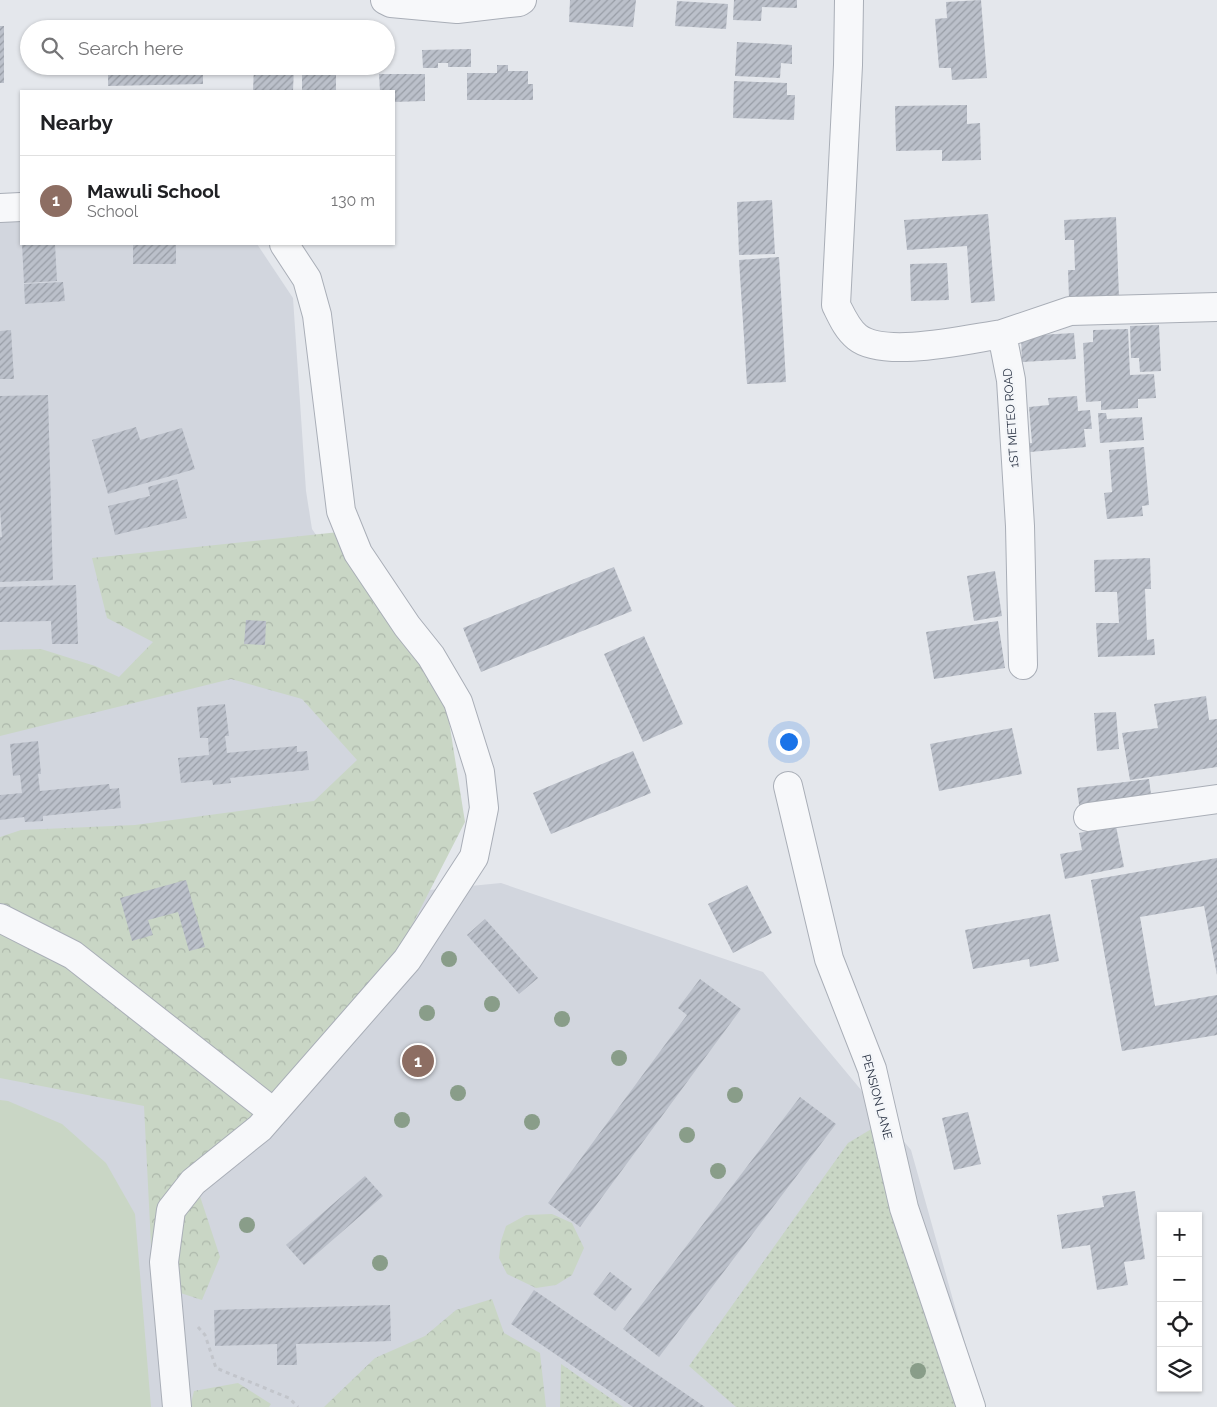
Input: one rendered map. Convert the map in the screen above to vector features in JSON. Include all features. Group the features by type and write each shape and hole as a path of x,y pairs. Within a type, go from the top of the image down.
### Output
{"street":[{"path":"385,0 391,3 457,9 519,2 522,0"},
{"path":"849,0 836,305 845,324 858,338 874,346 894,349 1002,334 1070,311 1217,307"},
{"path":"0,208 20,207"},
{"path":"177,1407 164,1262 171,1210 193,1182 260,1128 407,960 474,857 484,808 480,772 458,702 431,656 407,626 358,552 341,510 317,315 308,279 285,245"},
{"name":"1ST METEO ROAD","path":"1002,334 1011,380 1020,526 1023,666"},
{"name":"PENSION LANE","path":"788,786 829,959 872,1069 904,1208 971,1407"},
{"path":"1088,817 1217,799"},
{"path":"0,918 73,955 274,1112"}],"path":[{"path":"168,1299 205,1335 216,1368 289,1398 298,1407"}],"shaded area":[{"path":"20,214 20,245 258,245 293,298 306,491 312,529 394,651 386,721 337,810 0,858 0,215"},
{"path":"501,883 763,972 911,1150 983,1407 0,1407 0,932"}],"green space":[{"path":"339,532 446,702 465,822 352,1042 190,1166 220,1257 202,1300 153,1284 144,1106 0,1078 0,837 21,830 135,825 314,801 357,760 302,699 231,679 0,736 0,650 41,649 95,666 119,677 153,642 107,618 92,558"},
{"path":"0,1100 8,1101 62,1124 106,1163 135,1214 151,1407 0,1407"},
{"path":"873,1128 907,1156 965,1407 736,1407 689,1366 848,1143"},
{"path":"552,1214 572,1223 584,1248 572,1275 556,1285 536,1288 507,1274 499,1258 501,1241 506,1226 526,1215"},
{"path":"492,1299 504,1333 540,1353 546,1407 324,1407 375,1358 425,1336 456,1310"},
{"path":"561,1364 623,1407 560,1407"},
{"path":"238,1383 271,1404 269,1407 190,1407 194,1391"}],"building":[{"path":"570,0 636,0 633,27 569,22"},
{"path":"734,0 797,0 797,8 762,7 761,21 733,20"},
{"path":"981,0 987,78 952,80 951,68 939,68 935,19 947,18 946,2"},
{"path":"677,1 728,4 726,29 675,26"},
{"path":"0,26 4,26 4,83 0,83"},
{"path":"737,42 792,45 792,64 781,63 780,78 735,76"},
{"path":"471,49 471,67 448,67 448,63 438,63 438,68 423,68 422,50"},
{"path":"497,65 508,65 508,71 528,71 528,84 533,84 533,100 467,100 467,73 497,73"},
{"path":"425,74 425,101 395,102 395,90 380,90 379,75"},
{"path":"108,75 203,75 203,84 108,86"},
{"path":"254,75 294,75 293,90 253,90"},
{"path":"302,75 336,75 336,90 302,90"},
{"path":"734,81 787,83 787,95 795,95 794,120 733,118"},
{"path":"967,105 967,124 980,123 981,160 942,161 942,150 896,151 895,106"},
{"path":"772,200 775,254 739,255 737,202"},
{"path":"988,214 995,301 971,303 967,246 907,250 904,220"},
{"path":"1116,217 1119,297 1069,299 1068,270 1075,270 1074,240 1065,240 1064,220"},
{"path":"22,245 55,245 57,281 24,283"},
{"path":"133,245 176,245 176,264 133,264"},
{"path":"779,257 786,382 747,384 739,260"},
{"path":"947,263 949,300 911,301 910,264"},
{"path":"63,282 65,301 25,304 24,284"},
{"path":"1159,325 1161,371 1140,372 1139,358 1131,358 1130,326"},
{"path":"1128,329 1130,375 1154,374 1156,398 1138,399 1138,408 1101,410 1101,401 1086,402 1083,343 1093,342 1093,330"},
{"path":"11,330 14,379 0,379 0,331"},
{"path":"1074,333 1076,359 1022,362 1021,336"},
{"path":"48,395 53,580 0,582 0,537 2,537 0,508 0,396"},
{"path":"1077,396 1078,411 1090,410 1092,429 1084,429 1086,447 1030,452 1029,443 1032,443 1029,407 1049,405 1048,398"},
{"path":"1098,413 1106,413 1107,419 1142,417 1144,440 1100,443"},
{"path":"136,427 140,440 182,428 195,469 108,494 92,440"},
{"path":"1144,447 1149,505 1142,506 1143,516 1107,519 1104,493 1112,492 1109,450"},
{"path":"177,479 187,518 115,535 108,506 150,496 148,487"},
{"path":"1150,558 1151,589 1145,589 1147,640 1154,639 1155,655 1098,657 1096,623 1119,623 1117,592 1095,592 1094,560"},
{"path":"614,567 632,611 481,672 463,628"},
{"path":"995,571 1002,616 974,621 967,576"},
{"path":"76,585 78,644 52,644 51,621 0,622 0,587"},
{"path":"246,620 266,621 265,645 244,644"},
{"path":"998,621 1005,668 934,679 926,632"},
{"path":"644,636 683,724 643,742 604,654"},
{"path":"1206,696 1209,720 1217,719 1217,767 1130,780 1122,733 1158,728 1154,704"},
{"path":"225,704 229,736 225,736 227,753 297,746 297,752 307,751 309,770 230,778 231,783 213,785 212,780 181,783 178,758 209,755 208,738 200,738 197,707"},
{"path":"1116,712 1119,749 1097,751 1094,713"},
{"path":"1012,728 1022,774 939,791 930,744"},
{"path":"38,741 41,774 38,774 40,791 109,784 110,789 119,788 121,808 43,816 43,821 25,822 24,817 0,820 0,795 22,793 20,775 13,776 10,744"},
{"path":"633,751 651,793 551,834 533,793"},
{"path":"1149,779 1152,802 1080,812 1077,788"},
{"path":"1116,826 1124,867 1065,879 1060,854 1082,850 1079,833"},
{"path":"1217,858 1217,975 1204,906 1140,917 1155,1006 1217,995 1217,1035 1122,1051 1091,880"},
{"path":"186,880 205,947 189,951 178,912 148,920 153,935 132,941 120,898"},
{"path":"747,885 772,933 733,953 708,904"},
{"path":"1050,914 1059,961 1030,967 1029,959 973,969 965,930"},
{"path":"485,919 538,978 519,994 467,935"},
{"path":"700,979 741,1009 580,1227 548,1203 687,1015 678,1008"},
{"path":"800,1097 836,1124 659,1357 623,1329"},
{"path":"968,1112 981,1164 954,1170 942,1118"},
{"path":"365,1176 383,1196 304,1265 286,1245"},
{"path":"1135,1191 1145,1259 1124,1262 1128,1285 1097,1290 1090,1245 1062,1249 1057,1215 1104,1207 1102,1196"},
{"path":"610,1272 632,1289 615,1311 593,1294"},
{"path":"534,1290 705,1407 633,1407 511,1324"},
{"path":"390,1305 391,1341 296,1344 297,1365 277,1365 277,1344 215,1346 214,1310"}],"place":[{"name":"Mawuli School","path":"418,1061"}]}
